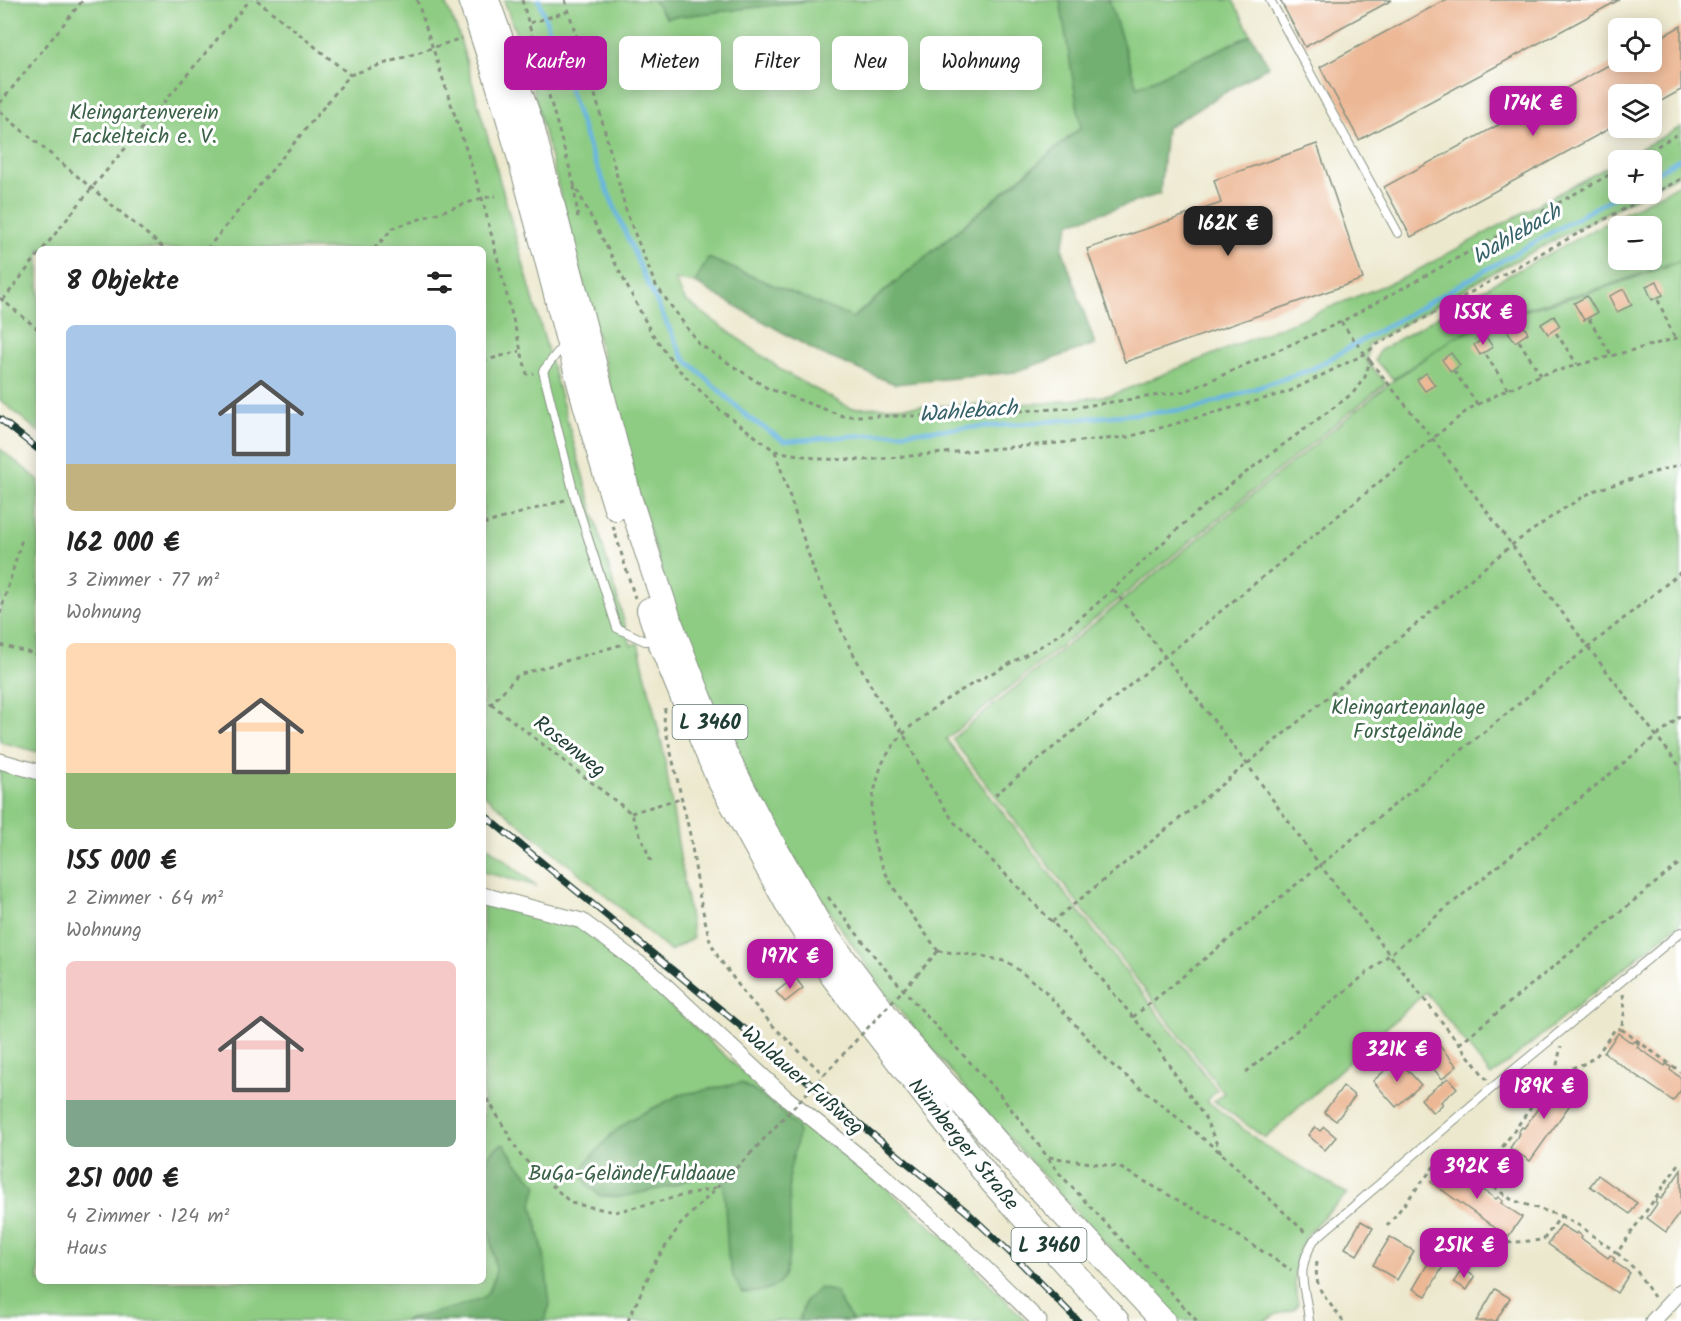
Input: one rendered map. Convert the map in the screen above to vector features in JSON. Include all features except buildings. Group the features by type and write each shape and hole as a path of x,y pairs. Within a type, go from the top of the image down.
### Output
{"main road":[{"name":"L 3460","path":"470,0 492,61 595,443 659,640"},
{"name":"L 3460","path":"487,0 531,123 630,500 670,622 711,726 762,825 823,931 897,1030 1163,1321"},
{"name":"Nürnberger Straße","path":"659,640 718,778 789,907 833,977 992,1182 1118,1321"}],"street":[{"path":"0,761 36,771"},
{"name":"Waldauer Fußweg","path":"486,897 582,921 652,973 784,1096 879,1172 949,1233 1039,1321"},
{"path":"1658,1316 1681,1291"}],"lane":[{"path":"1270,0 1398,233"},
{"path":"568,340 543,371 575,498 617,628 645,641 659,640"},
{"path":"1309,1321 1301,1275 1304,1256 1314,1240 1493,1087 1681,933"}],"path":[{"path":"0,103 83,0"},
{"path":"45,246 250,0"},
{"path":"257,0 350,75"},
{"path":"417,0 482,198 527,374 543,371"},
{"path":"522,0 574,184 579,228"},
{"path":"565,0 596,98 627,214 655,284 699,344 767,388 843,416 938,416 1071,408 1186,391 1341,322 1608,175"},
{"path":"530,23 569,11"},
{"path":"209,246 350,75 464,37"},
{"path":"0,112 161,246"},
{"path":"1651,150 1681,132"},
{"path":"574,184 651,332 677,368 720,410 775,451 821,459 864,460 1128,437 1288,392 1365,354 1376,345 1525,262 1681,179"},
{"path":"377,246 393,228 482,198 496,196"},
{"path":"36,258 1,299 36,328"},
{"path":"1658,300 1675,339"},
{"path":"1589,319 1613,356"},
{"path":"1341,322 1513,544 1588,647 1681,768"},
{"path":"1556,333 1577,365"},
{"path":"995,795 1469,409 1508,388 1541,375 1681,337"},
{"path":"1519,341 1541,375"},
{"path":"486,360 520,351"},
{"path":"1486,355 1508,388"},
{"path":"1342,1321 1326,1301 1316,1280 1319,1248 1314,1240 1221,1153 1110,1063 1043,989 1008,962 982,956 938,951 888,879 876,852 871,806 882,763 903,733 937,706 1062,631 1114,590 1161,543 1215,497 1353,393 1365,377 1370,361"},
{"path":"1454,371 1478,405"},
{"path":"775,451 815,574 877,697 903,733 929,784 954,822 1067,937 1152,1040 1206,1118 1221,1153"},
{"path":"1052,922 1513,544 1593,491 1681,464"},
{"path":"486,523 575,498"},
{"path":"0,614 22,539"},
{"path":"1133,1017 1681,572"},
{"path":"1114,590 1247,764 1320,865 1493,1087"},
{"path":"491,704 518,675 620,645 625,632"},
{"path":"0,645 36,654"},
{"name":"Rosenweg","path":"486,700 631,813 651,861"},
{"path":"1246,1072 1681,716"},
{"path":"631,813 681,798"},
{"path":"1459,1044 1681,862"},
{"path":"825,893 880,963 997,1091 1058,1172 1197,1321"},
{"path":"628,1321 655,1262 680,1225 750,1155 938,951"},
{"path":"718,957 745,994 775,1028 824,1075"},
{"path":"1621,981 1625,1010 1621,1029"},
{"path":"1480,1178 1555,1074 1565,1027"},
{"path":"1555,1074 1592,1059 1615,1029 1621,1029 1681,1072"},
{"path":"486,1095 521,1156 571,1203 615,1212 718,1187"},
{"path":"1387,1226 1440,1159 1448,1156 1512,1200 1561,1216 1580,1226 1617,1253 1636,1270 1658,1316"},
{"path":"1048,1157 1119,1167 1222,1224 1301,1275"},
{"path":"1617,1253 1681,1161"},
{"path":"1427,1249 1543,1240 1561,1216"}],"green space":[{"name":"Kleingartenverein Fackelteich e. V.","path":"0,0 444,0 458,32 631,645 638,643 663,749 693,938 670,951 486,796 486,246 36,246 36,430 0,400"},
{"path":"504,0 653,0 666,18 816,0 1060,0 1081,127 852,318 708,258 695,283 675,280 685,300 786,373 850,408 1045,403 1112,395 1405,277 1608,166 1608,204 1623,204 1494,272 1372,342 1368,346 1367,362 1386,383 946,739 1217,1090 1207,1101 1265,1146 1347,1194 1321,1219 1303,1241 1295,1267 1298,1304 1293,1310 1277,1314 1265,1321 1180,1321 1086,1223 976,1101 887,996 789,851 730,745 675,614 640,500 533,90 607,90 607,36 517,36"},
{"path":"653,0 816,0 666,18"},
{"path":"1060,0 1109,0 1137,87 1251,35 1269,66 1166,128 1160,194 1070,223 1062,248 1095,344 1015,372 895,384 821,354 695,283 708,258 853,318 1081,128"},
{"path":"1109,0 1233,0 1251,35 1137,87"},
{"path":"1681,127 1681,173 1662,183 1662,150 1638,150"},
{"name":"Kleingartenanlage Forstgelände","path":"1681,183 1681,260 1662,267 1662,216 1619,216 1642,204 1662,204 1662,193"},
{"name":"Kleingartenanlage Forstgelände","path":"1608,222 1608,270 1652,270 1603,287 1513,312 1451,339 1512,314 1602,289 1656,270 1662,270 1662,268 1681,261 1681,922 1491,1076 1426,992 1265,1138 1214,1101 1224,1093 952,739 1390,383 1451,340 1393,379 1375,360 1379,351 1496,282"},
{"path":"0,449 36,478 36,751 0,742"},
{"name":"BuGa-Gelände/Fuldaaue","path":"0,766 36,776 36,1284 486,1284 486,902 588,929 746,1075 946,1239 1026,1321 0,1321"},
{"path":"486,845 537,886 486,873"},
{"path":"741,1083 767,1099 798,1128 789,1177 789,1251 783,1277 777,1285 769,1289 742,1293 733,1276 728,1257 723,1169 708,1171 673,1186 621,1197 600,1196 588,1186 582,1174 586,1163 612,1134 630,1120 679,1095"},
{"path":"504,1144 516,1162 537,1185 532,1204 544,1254 550,1305 544,1321 402,1321 470,1303 485,1296 489,1291 496,1270 486,1208 486,1163 494,1150"},
{"path":"820,1288 836,1292 853,1321 799,1321 805,1301"}],"waterway":[{"name":"Wahlebach","path":"539,0 590,150 644,276 683,357 749,418 784,441 1195,409 1312,369 1608,200"},
{"name":"Wahlebach","path":"1662,169 1681,158"}],"railway":[{"path":"0,419 36,448"},
{"path":"486,816 967,1212 1078,1321"}]}
